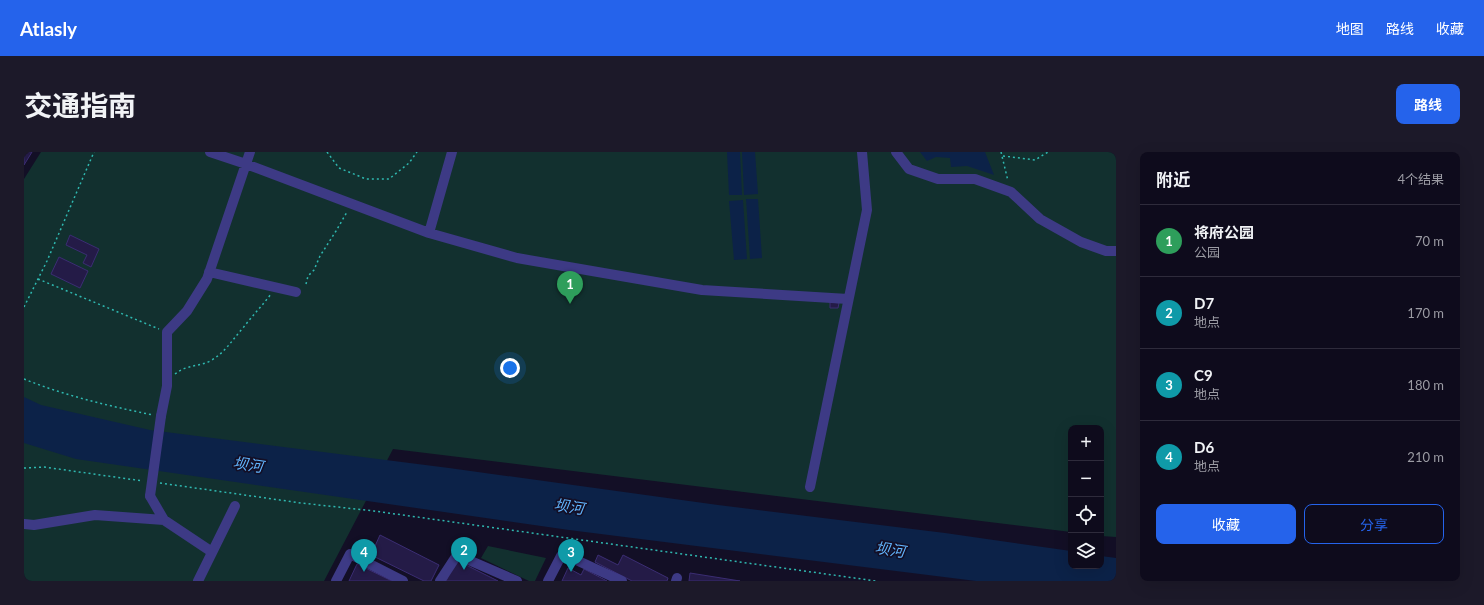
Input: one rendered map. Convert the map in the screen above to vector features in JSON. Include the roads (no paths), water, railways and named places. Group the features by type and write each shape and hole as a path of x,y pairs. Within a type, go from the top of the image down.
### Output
{"lane":[{"path":"210,152 352,203 429,233 517,258 702,290 848,299"},
{"path":"212,552 164,520 150,496 167,380 167,332 187,311 207,279 250,152"},
{"path":"429,233 452,152"},
{"path":"810,487 867,210 862,152"},
{"path":"896,152 909,169 938,178 975,179 1011,192 1040,219 1074,239 1106,251 1116,251"},
{"path":"209,272 296,292"},
{"path":"198,581 235,506"},
{"path":"24,524 34,525 95,515 164,520"},
{"path":"336,581 350,554 403,581"},
{"path":"548,581 563,554 622,581"},
{"path":"440,581 457,555 517,581"}],"water":[{"path":"727,152 740,152 742,195 729,195"},
{"path":"742,152 755,152 758,194 744,195"},
{"path":"920,152 985,152 994,175 967,166 951,167 950,158 936,157 927,161"},
{"path":"746,199 758,199 762,258 750,259"},
{"path":"743,200 747,259 734,260 729,201"},
{"name":"坝河","path":"24,397 41,405 150,430 449,468 718,505 945,533 1068,551 1068,569 1104,569 1104,556 1116,558 1116,581 976,581 569,530 76,459 24,443"}],"place":[{"name":"将府公园","path":"570,304"},
{"name":"D7","path":"464,570"},
{"name":"D6","path":"364,572"},
{"name":"C9","path":"571,572"}]}
